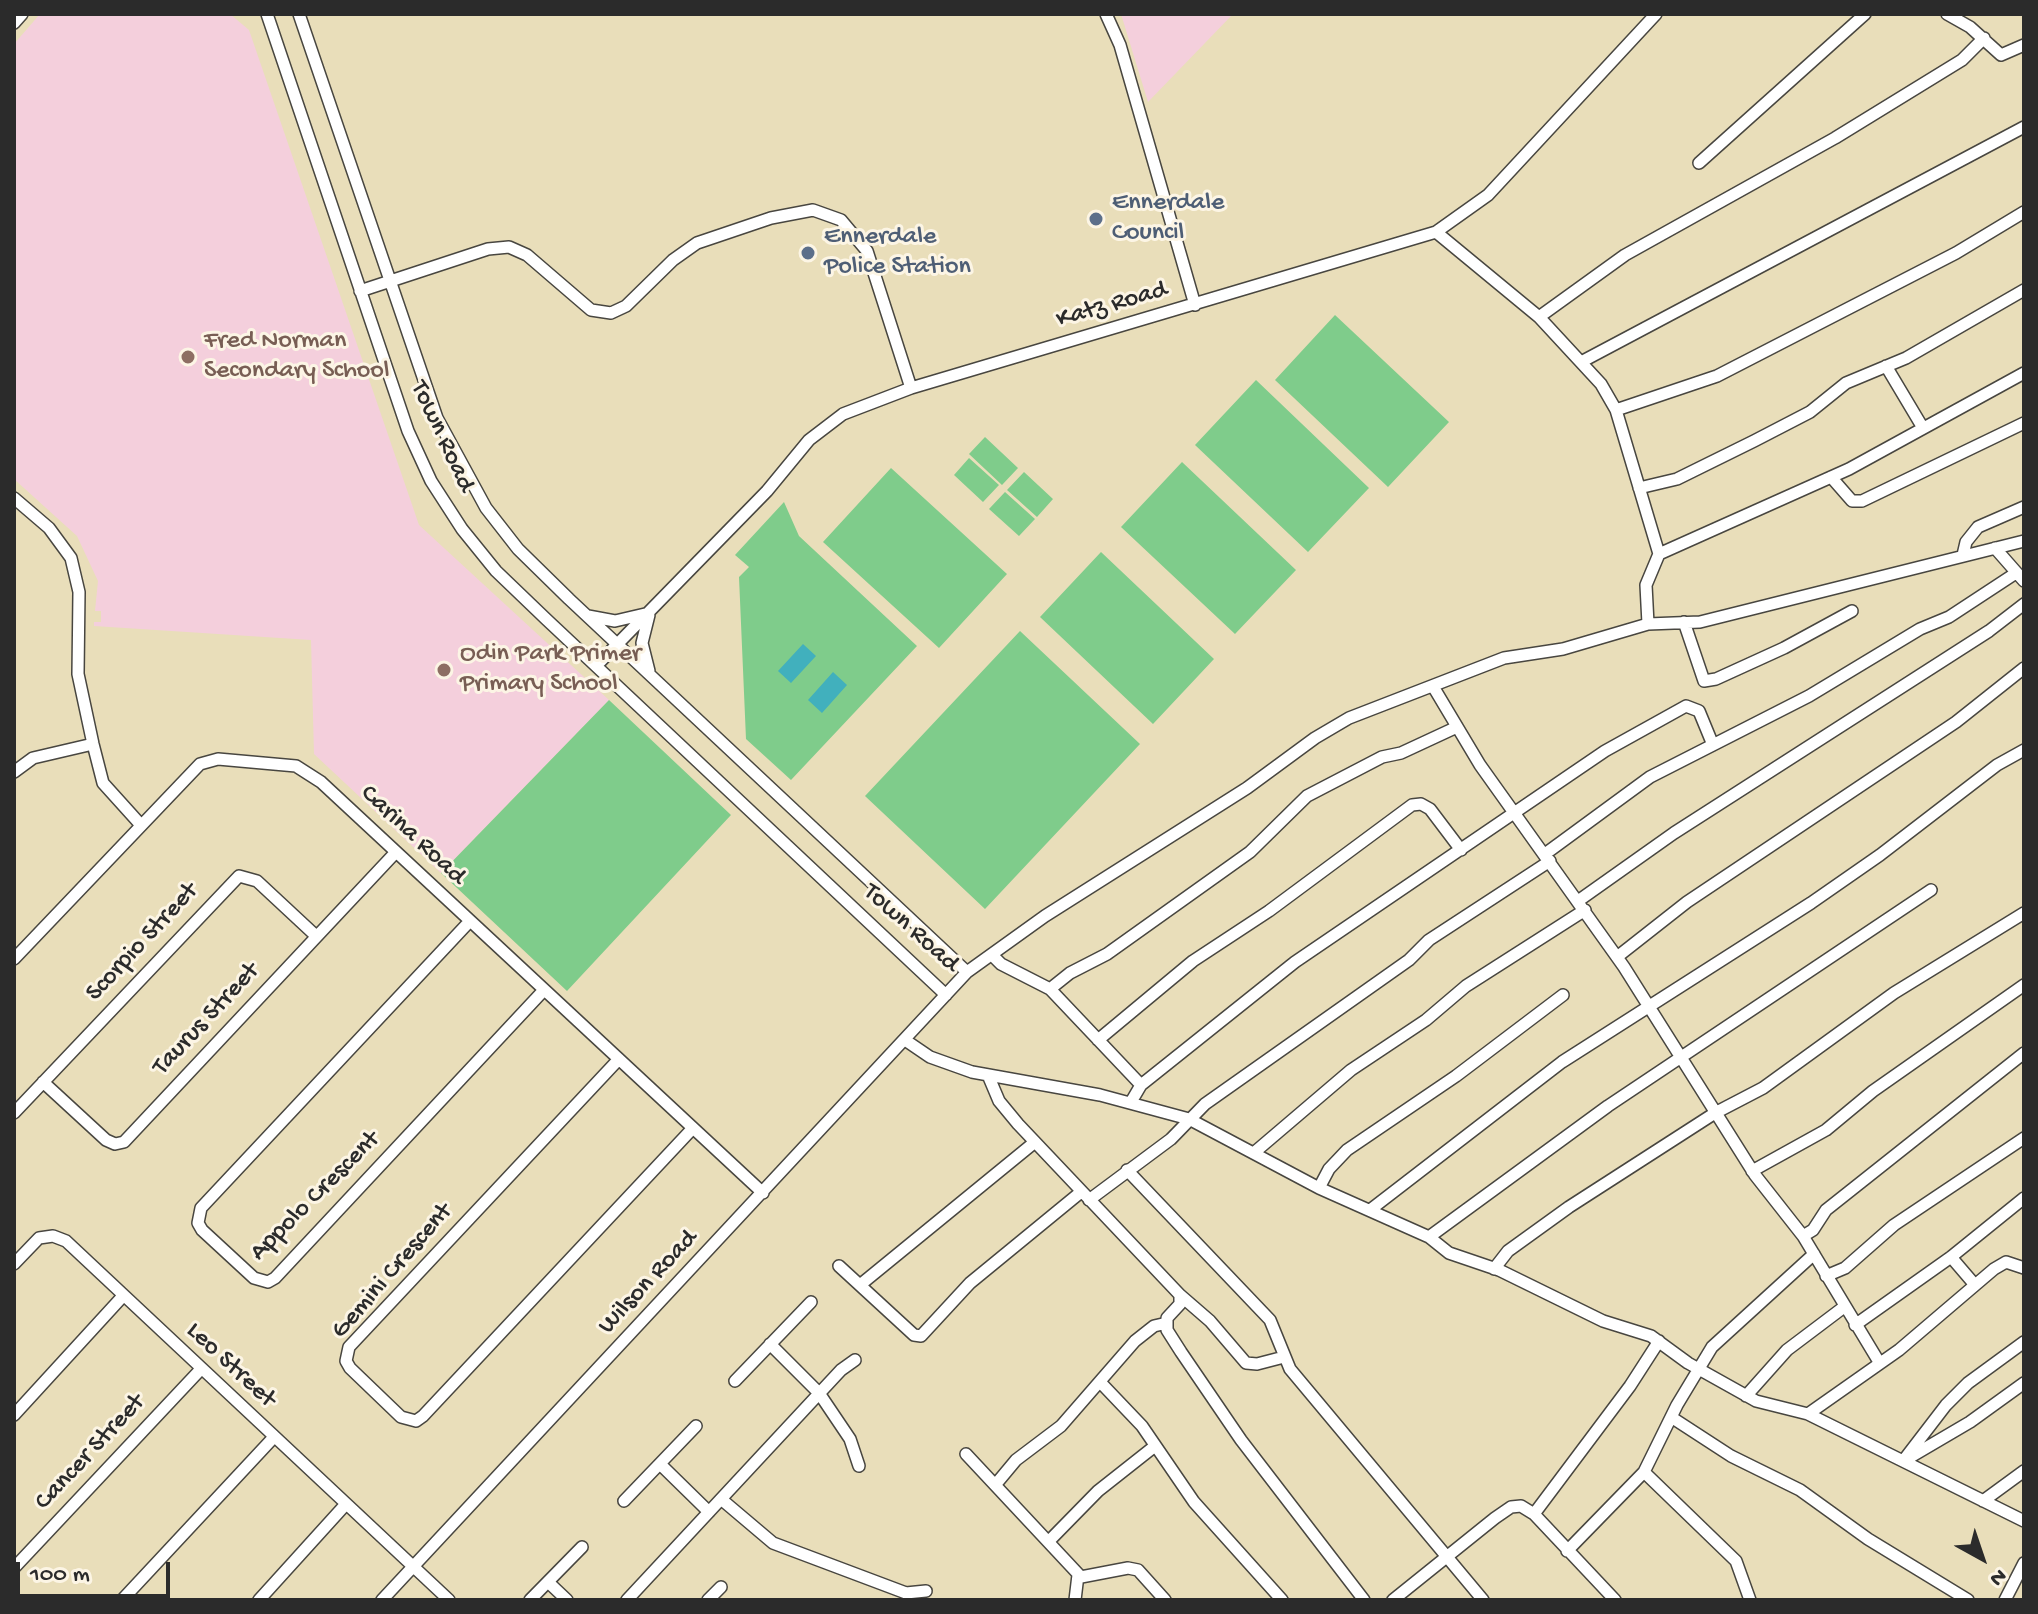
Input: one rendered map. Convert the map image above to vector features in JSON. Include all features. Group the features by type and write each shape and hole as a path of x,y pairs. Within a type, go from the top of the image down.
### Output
{"street":[{"path":"14,23 22,14"},
{"name":"Town Road","path":"267,14 408,431 431,481 462,529 496,571 946,995 967,972 518,549 459,463 437,418 299,14"},
{"path":"1106,14 1120,45 1195,305"},
{"name":"Katz Road","path":"596,666 826,425 863,404 911,388 1436,232 1488,195 1656,14"},
{"path":"1699,163 1865,14"},
{"path":"1947,14 1984,38 2001,55 2024,45"},
{"path":"1539,317 1625,255 1835,138 1962,60 1984,38"},
{"path":"1581,362 2024,127"},
{"path":"360,291 488,249 509,247 527,255 591,310 611,313 626,306 673,260 697,243 771,218 813,210 841,220 867,251 911,388"},
{"path":"1616,410 1717,376 1956,253 2024,212"},
{"path":"1436,232 1539,317 1581,362 1616,410 1659,554 1646,585 1648,624"},
{"path":"1639,488 1677,479 1810,412 1846,383 1886,366 1996,309 2024,290"},
{"path":"1886,366 1923,428"},
{"path":"1659,554 1831,477 2024,373"},
{"path":"1831,477 1852,501 1862,501 2024,423"},
{"path":"14,498 62,543 76,575 78,674 103,783 140,824"},
{"path":"1963,555 1966,542 1978,527 2024,507"},
{"path":"967,972 1057,909 1247,788 1331,728 1504,658 1563,649 1648,624 1684,622 1764,606 2024,541"},
{"path":"839,1266 914,1335 921,1336 970,1283 1085,1196 1171,1139 1189,1119 1409,960 1429,940 1548,857 1650,777 1809,696 1920,629 1949,617 2020,577 1995,548"},
{"path":"1256,1151 1351,1070 1426,1020 1466,986 1581,905 1674,833 1989,631 2024,604"},
{"path":"588,616 615,621 651,611"},
{"path":"651,611 642,643 651,675"},
{"path":"1684,622 1704,681 1716,679 1784,648 1852,611"},
{"path":"1617,957 1687,902 1956,722 2024,668"},
{"path":"1434,688 1457,727 1617,957 1752,1171 1803,1236 1879,1362"},
{"path":"1131,1102 1141,1085 1295,962 1605,751 1686,706 1699,711 1713,745"},
{"path":"1050,989 1070,973 1107,954 1250,852 1307,796 1382,757 1401,753 1457,727"},
{"path":"14,772 33,758 93,744"},
{"path":"1370,1210 1495,1111 1648,1005 1811,903 1880,855 1997,765 2024,750"},
{"name":"Carina Road","path":"14,959 194,769 207,761 296,766 321,782 763,1193"},
{"path":"1098,1040 1193,961 1269,911 1412,805 1421,804 1430,809 1461,850"},
{"name":"Taurus Street","path":"43,1082 106,1140 115,1144 124,1142 396,852"},
{"name":"Scorpio Street","path":"14,1113 239,876 257,881 315,935"},
{"path":"1429,1237 1444,1222 1680,1057 1931,890"},
{"path":"1494,1269 1508,1251 1569,1207 1715,1113 1763,1088 1894,993 2024,913"},
{"name":"Appolo Crescent","path":"470,921 201,1208 198,1223 202,1230 243,1269 261,1282 275,1278 544,990"},
{"path":"992,955 1001,964 1050,989 1141,1085"},
{"path":"1752,1171 1826,1130 1873,1091 2024,985"},
{"name":"Wilson Road","path":"382,1600 946,995"},
{"path":"1319,1188 1329,1169 1347,1150 1456,1076 1563,995"},
{"path":"905,1040 930,1057 988,1075 1131,1102 1189,1119 1256,1151 1319,1188 1429,1237 1449,1253 1494,1269 1603,1321 1659,1341 1746,1396 1808,1414 2024,1521"},
{"path":"1803,1236 1813,1230 1826,1210 1862,1180 2024,1053"},
{"name":"Gemini Crescent","path":"619,1059 349,1347 346,1361 350,1368 401,1417 408,1421 423,1416 693,1128"},
{"path":"988,1075 999,1101 1035,1142 1180,1295 1210,1321 1246,1363 1257,1364 1284,1357"},
{"path":"1826,1276 1845,1268 1894,1225 2024,1138"},
{"path":"860,1285 1035,1142"},
{"path":"1127,1170 1270,1320 1284,1357 1483,1600"},
{"path":"1855,1325 1951,1257 2024,1198"},
{"name":"Leo Street","path":"14,1264 39,1238 60,1237 449,1600"},
{"path":"1567,1551 1644,1472 1671,1417 1712,1347 1814,1254"},
{"path":"1951,1257 1975,1285"},
{"path":"1808,1414 1899,1350 2006,1262 2024,1268"},
{"path":"1180,1295 1180,1304 1167,1318 1167,1323 1181,1352 1241,1440 1364,1600"},
{"path":"14,1415 123,1296"},
{"path":"735,1381 811,1302"},
{"path":"1746,1396 1787,1350 1844,1307"},
{"path":"996,1484 1016,1460 1040,1444 1101,1383 1135,1341 1154,1326 1167,1323"},
{"path":"1534,1514 1630,1386 1659,1341"},
{"path":"1903,1461 1946,1405 1968,1383 2024,1342"},
{"path":"770,1344 819,1393 850,1439 859,1466"},
{"path":"627,1600 819,1393 855,1360"},
{"name":"Cancer Street","path":"14,1568 201,1369"},
{"path":"1101,1383 1155,1446 1194,1502 1282,1600"},
{"path":"1903,1461 1970,1422 2024,1383"},
{"path":"1671,1417 1731,1456 1812,1497 1868,1539 1968,1600"},
{"path":"624,1501 696,1426"},
{"path":"122,1600 274,1437"},
{"path":"1050,1540 1098,1491 1155,1446"},
{"path":"966,1454 1026,1520 1050,1540 1078,1575 1092,1577 1128,1568 1138,1570 1165,1600"},
{"path":"660,1464 709,1512"},
{"path":"1983,1501 2024,1471"},
{"path":"1644,1472 1736,1561 1742,1569 1745,1592 1750,1600"},
{"path":"721,1499 773,1543 906,1593 926,1591"},
{"path":"259,1600 346,1504"},
{"path":"1393,1600 1511,1507 1521,1506 1534,1514 1615,1600"},
{"path":"530,1600 582,1547"},
{"path":"2005,1600 2024,1563"},
{"path":"1075,1600 1078,1575"},
{"path":"548,1582 567,1600"},
{"path":"708,1600 721,1587"}],"shaded area":[{"name":"Fred Norman Secondary School","path":"40,14 230,14 249,30 419,525 609,700 441,873 314,754 311,640 94,626 94,622 101,622 101,611 95,611 98,581 77,536 14,479 14,44"},
{"path":"1121,14 1233,14 1148,102"}],"green space":[{"path":"1335,315 1449,422 1388,487 1275,380"},
{"path":"1256,380 1369,488 1308,552 1195,445"},
{"path":"985,437 1018,468 1002,485 969,454"},
{"path":"969,458 999,485 983,502 954,475"},
{"path":"1182,462 1296,570 1235,634 1121,527"},
{"path":"891,468 1007,574 939,648 823,542"},
{"path":"1024,472 1053,499 1037,517 1007,490"},
{"path":"1005,492 1035,519 1019,536 989,509"},
{"path":"784,502 799,536 917,646 791,780 746,739 739,577 749,567 735,555"},
{"path":"1101,552 1214,659 1153,724 1040,617"},
{"path":"1020,631 1140,744 985,909 865,796"},
{"path":"609,700 731,815 567,991 441,873"}],"water":[{"path":"803,644 816,656 791,683 778,671"},
{"path":"833,672 847,685 822,713 808,700"}],"place":[{"name":"Ennerdale Council","path":"1096,219"},
{"name":"Ennerdale Police Station","path":"808,253"},
{"name":"Fred Norman Secondary School","path":"188,357"},
{"name":"Odin Park Primer Primary School","path":"444,670"}]}
